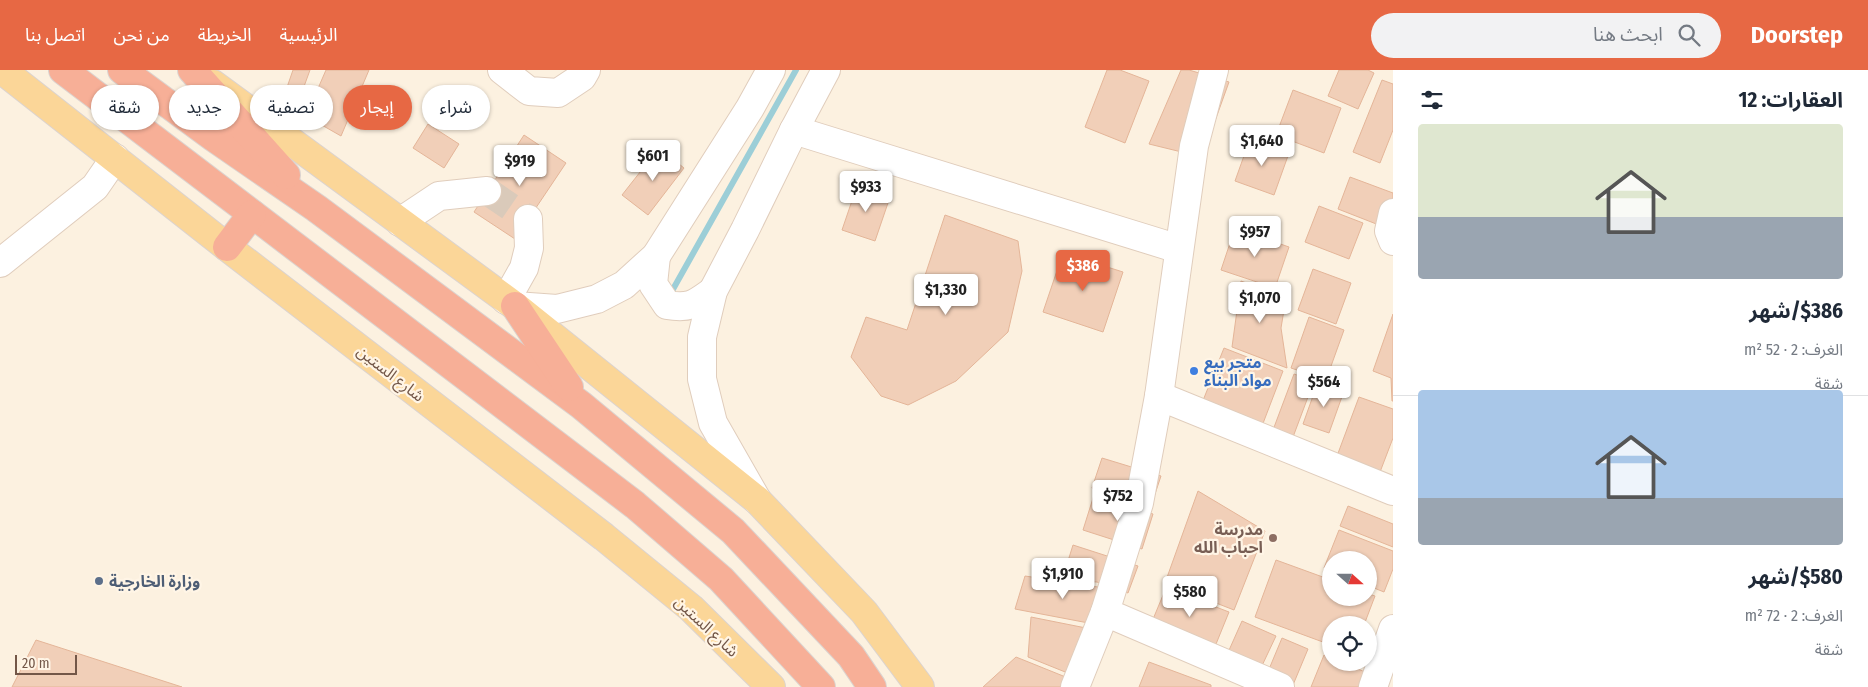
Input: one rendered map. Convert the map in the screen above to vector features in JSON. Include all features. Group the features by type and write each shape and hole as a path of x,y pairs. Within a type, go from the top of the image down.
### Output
{"highway":[{"path":"63,70 635,505 721,579 821,687"},
{"path":"122,70 213,137 316,208 581,405 733,531 850,656 872,687"},
{"path":"193,70 316,208"},
{"path":"227,247 252,214"},
{"path":"510,303 581,405"}],"main road":[{"name":"شارع الستين","path":"2,70 227,247 604,537 691,608 771,687"},
{"path":"193,70 510,303 757,500 864,612 920,687"}],"street":[{"path":"502,70 529,91 558,93 582,77 586,70"},
{"path":"528,220 529,248 524,268 510,303 557,309 598,299 624,284 656,256 772,70"},
{"path":"757,500 713,423 702,379 702,337 714,290 826,70"},
{"path":"1075,687 1105,612 1139,503 1158,396 1194,146 1214,70"},
{"path":"794,130 1179,249"},
{"path":"0,263 95,187 115,158"},
{"path":"400,222 439,196 487,191"},
{"path":"1393,213 1389,231 1393,240"},
{"path":"656,256 653,284 667,305 683,308 699,302 714,290"},
{"path":"1158,396 1393,492"},
{"path":"1105,612 1280,687"},
{"path":"1373,687 1393,629"}],"building":[{"path":"293,70 310,70 305,85 288,85"},
{"path":"326,70 369,70 363,85 343,85 344,130 341,136 330,130 333,130 333,85 319,85"},
{"path":"1107,70 1120,70 1149,81 1125,143 1085,127"},
{"path":"1181,70 1189,70 1229,82 1202,157 1149,144"},
{"path":"1339,70 1368,70 1374,73 1358,109 1328,96"},
{"path":"1382,80 1393,84 1393,130 1380,163 1353,152"},
{"path":"1293,90 1341,108 1324,153 1276,135"},
{"path":"424,130 437,130 459,144 444,168 413,148"},
{"path":"524,135 566,163 515,239 474,212"},
{"path":"1250,139 1289,153 1274,195 1235,181"},
{"path":"659,148 684,168 648,215 622,195"},
{"path":"1350,177 1393,193 1393,203 1384,227 1338,209"},
{"path":"857,186 890,197 875,241 842,230"},
{"path":"1319,206 1363,223 1349,259 1305,242"},
{"path":"945,215 1018,241 1022,271 1008,332 956,381 908,405 881,396 851,357 866,317 907,330"},
{"path":"1235,228 1289,247 1275,288 1221,270"},
{"path":"1063,253 1123,272 1103,332 1043,312"},
{"path":"1313,269 1351,283 1336,324 1298,310"},
{"path":"1241,281 1286,298 1281,328 1287,368 1232,347"},
{"path":"1393,314 1392,401 1391,378 1373,371"},
{"path":"1309,317 1344,330 1326,380 1291,368"},
{"path":"1224,348 1283,371 1262,426 1202,403"},
{"path":"1294,374 1314,381 1293,437 1273,430"},
{"path":"1318,382 1344,391 1329,433 1303,424"},
{"path":"1359,397 1393,409 1393,438 1380,472 1337,456"},
{"path":"1102,458 1161,476 1151,506 1092,488"},
{"path":"1198,491 1265,531 1234,610 1165,583"},
{"path":"1094,495 1153,514 1142,549 1083,530"},
{"path":"1348,506 1393,524 1393,547 1340,526"},
{"path":"1339,530 1393,551 1393,569 1384,592 1378,590 1378,551 1331,551"},
{"path":"1073,545 1138,566 1128,593 1097,582 1062,580"},
{"path":"1276,560 1322,577 1322,606 1371,606 1367,616 1322,616 1322,642 1255,617"},
{"path":"1025,576 1111,589 1099,625 1015,609"},
{"path":"1166,588 1229,612 1214,649 1151,624"},
{"path":"1031,617 1096,630 1085,680 1028,657"},
{"path":"1242,621 1276,636 1259,672 1226,657"},
{"path":"1282,638 1308,649 1293,685 1267,674"},
{"path":"36,640 182,687 12,687"},
{"path":"1016,657 1083,684 1082,687 983,687"},
{"path":"1322,660 1322,671 1363,671 1374,676 1370,687 1311,687"},
{"path":"1149,662 1211,685 1211,687 1139,687"}],"waterway":[{"path":"672,291 796,70"}],"tunnel":[{"path":"487,191 528,219"}],"place":[{"name":"متجر بيع مواد البناء","path":"1194,371"},
{"name":"مدرسة احباب الله","path":"1273,538"},
{"name":"وزارة الخارجية","path":"99,581"}]}
